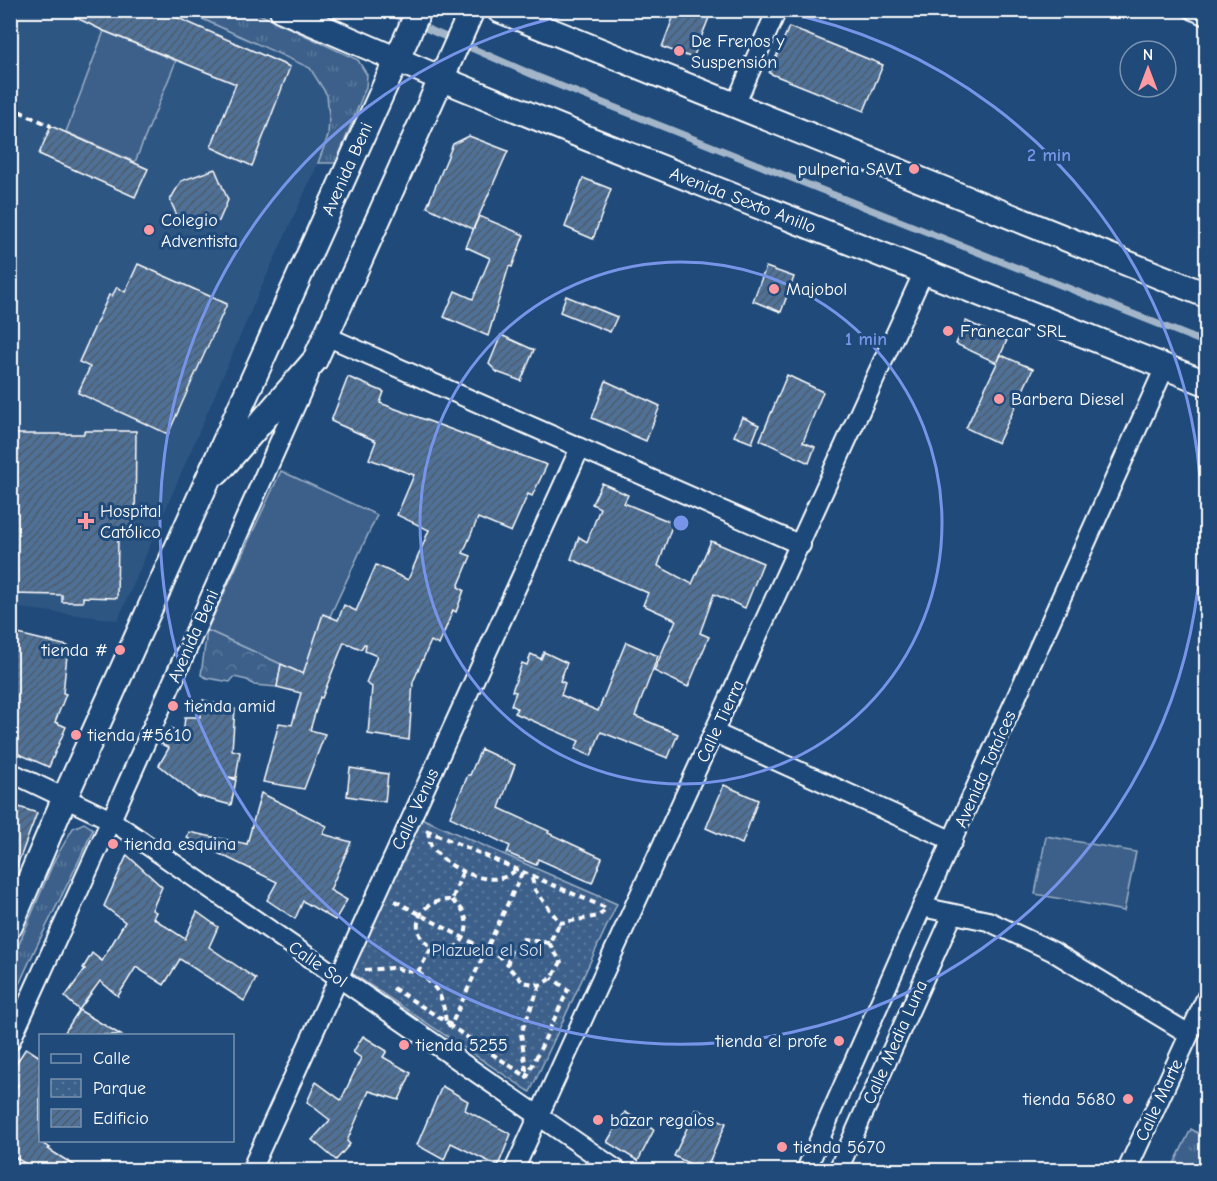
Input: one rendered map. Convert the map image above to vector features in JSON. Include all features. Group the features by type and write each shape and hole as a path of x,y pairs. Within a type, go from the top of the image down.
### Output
{"main road":[{"name":"Avenida Sexto Anillo","path":"282,10 399,54 924,271 1206,383"},
{"name":"Avenida Beni","path":"10,926 201,492 419,10"},
{"path":"499,10 1206,295"},
{"name":"Avenida Beni","path":"201,492 315,360 471,12"}],"street":[{"path":"735,105 777,10"},
{"path":"1193,10 1206,16"},
{"name":"Calle Tierra","path":"514,1170 924,271"},
{"path":"326,336 801,545"},
{"name":"Avenida Beni","path":"10,1042 315,360"},
{"name":"Avenida Totaíces","path":"806,1170 1165,367"},
{"name":"Calle Venus","path":"251,1170 580,448"},
{"path":"715,733 953,841"},
{"name":"Calle Sol","path":"10,772 111,820 617,1170"},
{"path":"922,907 987,921 1052,951 1189,1034"},
{"name":"Calle Media Luna","path":"838,1170 953,914"},
{"name":"Calle Marte","path":"1126,1170 1206,998"}],"path":[{"path":"10,107 51,126"},
{"path":"422,828 606,908 599,916 560,923"},
{"path":"428,830 430,843 440,856 463,870 485,878 503,878 520,870"},
{"path":"452,900 463,870"},
{"path":"446,1023 451,1025 486,951 520,870"},
{"path":"531,875 535,890 560,923"},
{"path":"389,898 508,961"},
{"path":"440,899 452,900 464,911 467,933 464,939 450,949 437,949 425,943 418,926 419,914 427,905 440,899"},
{"path":"549,943 560,923"},
{"path":"527,1077 521,1033 540,986 552,978 561,962 549,943 523,939 511,951 507,966 523,982 540,986"},
{"path":"418,972 432,946"},
{"path":"357,965 374,976"},
{"path":"365,970 391,968 418,972 440,993 446,1023"},
{"path":"527,1077 568,990 552,978"},
{"path":"392,988 527,1077"}],"shaded area":[{"name":"Colegio Adventista","path":"11,11 185,11 284,53 310,68 327,95 328,136 318,163 257,297 118,620 11,607"}],"green space":[{"path":"185,11 253,11 358,60 367,75 366,87 336,163 318,163 328,136 329,116 327,95 310,68"},
{"path":"104,31 176,61 135,162 66,132"},
{"path":"281,471 377,515 303,674 207,630"},
{"path":"207,630 281,664 277,687 254,685 247,680 234,677 230,682 201,675"},
{"name":"Plazuela el Sol","path":"421,818 617,904 530,1092 346,969"},
{"path":"84,823 93,829 11,1004 11,963 54,861 73,828"},
{"path":"1046,836 1136,852 1124,911 1035,894"},
{"path":"1191,1129 1206,1138 1206,1166 1204,1170 1171,1170"}],"building":[{"path":"60,10 160,10 290,67 252,166 211,147 236,84 104,31"},
{"path":"676,10 712,10 693,58 662,47"},
{"path":"789,27 883,65 864,111 769,73"},
{"path":"51,126 148,169 135,197 39,154"},
{"path":"469,136 508,151 473,229 427,207 453,144"},
{"path":"215,169 228,200 219,221 197,229 179,220 170,200 181,181"},
{"path":"583,178 611,189 593,239 565,227"},
{"path":"479,216 524,235 512,267 509,266 488,336 444,317 455,291 473,299 490,258 466,247"},
{"path":"138,264 227,304 168,434 78,393 90,367 79,362 109,295 112,296 117,287 125,292"},
{"name":"Majobol","path":"766,267 794,277 781,312 753,301"},
{"path":"566,296 617,317 610,332 560,312"},
{"name":"Barbera Diesel","path":"966,321 1007,340 997,363 956,344"},
{"path":"501,335 534,350 521,381 497,372 489,364"},
{"name":"Barbera Diesel","path":"1001,355 1033,369 998,443 966,428"},
{"path":"787,375 823,392 803,442 815,447 809,463 760,440"},
{"path":"348,377 384,392 380,403 547,465 532,496 528,494 511,532 478,518 463,553 471,556 458,587 464,590 456,612 453,610 439,645 431,641 413,682 409,740 368,734 372,687 366,683 377,656 365,651 366,644 361,649 344,642 322,698 320,697 310,730 325,734 304,789 263,782 279,723 292,725 301,693 277,687 281,664 303,674 323,614 338,620 344,605 356,611 376,565 408,580 429,530 397,515 414,475 369,459 376,441 331,421"},
{"path":"606,381 660,406 646,441 592,418"},
{"path":"742,417 759,425 752,443 734,436"},
{"name":"Hospital Católico","path":"84,431 136,431 135,538 118,538 117,598 83,597 83,602 62,602 62,595 10,594 10,434 84,434"},
{"path":"602,483 628,495 624,503 673,523 658,566 692,584 711,541 763,563 745,608 714,594 700,633 709,637 688,687 654,671 676,620 643,605 648,593 571,559 579,537 587,542 600,508 592,504"},
{"path":"10,632 68,646 63,693 66,694 55,722 66,727 49,767 10,750"},
{"path":"626,642 658,656 635,716 678,734 668,758 601,732 591,756 575,749 579,741 515,713 517,708 511,705 516,692 512,691 522,663 527,665 531,654 541,659 544,652 567,663 560,681 565,683 561,695 598,711"},
{"path":"203,700 235,709 232,750 240,752 236,778 229,777 236,780 231,805 197,796 159,765 169,748 161,744 171,728 183,735 185,717 200,717"},
{"path":"481,749 515,765 499,808 602,858 592,883 538,859 536,865 507,853 510,846 450,817"},
{"path":"350,768 388,774 385,802 347,796"},
{"path":"724,785 758,800 742,844 706,828"},
{"path":"261,793 327,826 323,834 351,842 330,890 347,900 335,920 303,901 295,919 267,900 277,882 187,838 189,832 247,844"},
{"path":"10,804 37,813 12,879 10,878"},
{"path":"127,855 162,887 152,910 156,912 153,918 185,939 197,912 218,927 209,947 256,979 244,1001 180,959 164,985 136,967 118,996 100,981 79,1010 65,997 85,969 83,968 92,953 102,961 125,922 104,906"},
{"path":"79,1010 119,1034 64,1034"},
{"path":"363,1036 387,1051 383,1057 411,1073 399,1100 369,1091 347,1141 350,1144 336,1160 312,1140 330,1120 307,1102 316,1082 341,1100 361,1058 353,1052"},
{"path":"26,1048 39,1056 39,1142 82,1170 35,1170 10,1154 10,1097 18,1085 10,1080 10,1073"},
{"path":"442,1086 468,1101 465,1110 511,1134 498,1166 451,1143 444,1160 417,1145"},
{"path":"696,1109 726,1123 706,1170 674,1156"},
{"path":"625,1112 654,1130 638,1161 607,1142"}],"waterway":[{"path":"384,10 538,77 1206,343"}],"place":[{"name":"De Frenos y Suspensión","path":"679,51"},
{"name":"pulperia SAVI","path":"914,169"},
{"name":"Colegio Adventista","path":"149,230"},
{"name":"Majobol","path":"774,289"},
{"name":"Franecar SRL","path":"948,331"},
{"name":"Barbera Diesel","path":"999,399"},
{"name":"Hospital Católico","path":"86,521"},
{"name":"tienda #","path":"120,650"},
{"name":"tienda amid","path":"173,706"},
{"name":"tienda #5610","path":"76,735"},
{"name":"tienda esquina","path":"113,844"},
{"name":"tienda el profe","path":"839,1041"},
{"name":"tienda 5255","path":"404,1045"},
{"name":"tienda 5680","path":"1128,1099"},
{"name":"bazar regalos","path":"598,1120"},
{"name":"tienda 5670","path":"782,1147"}]}
